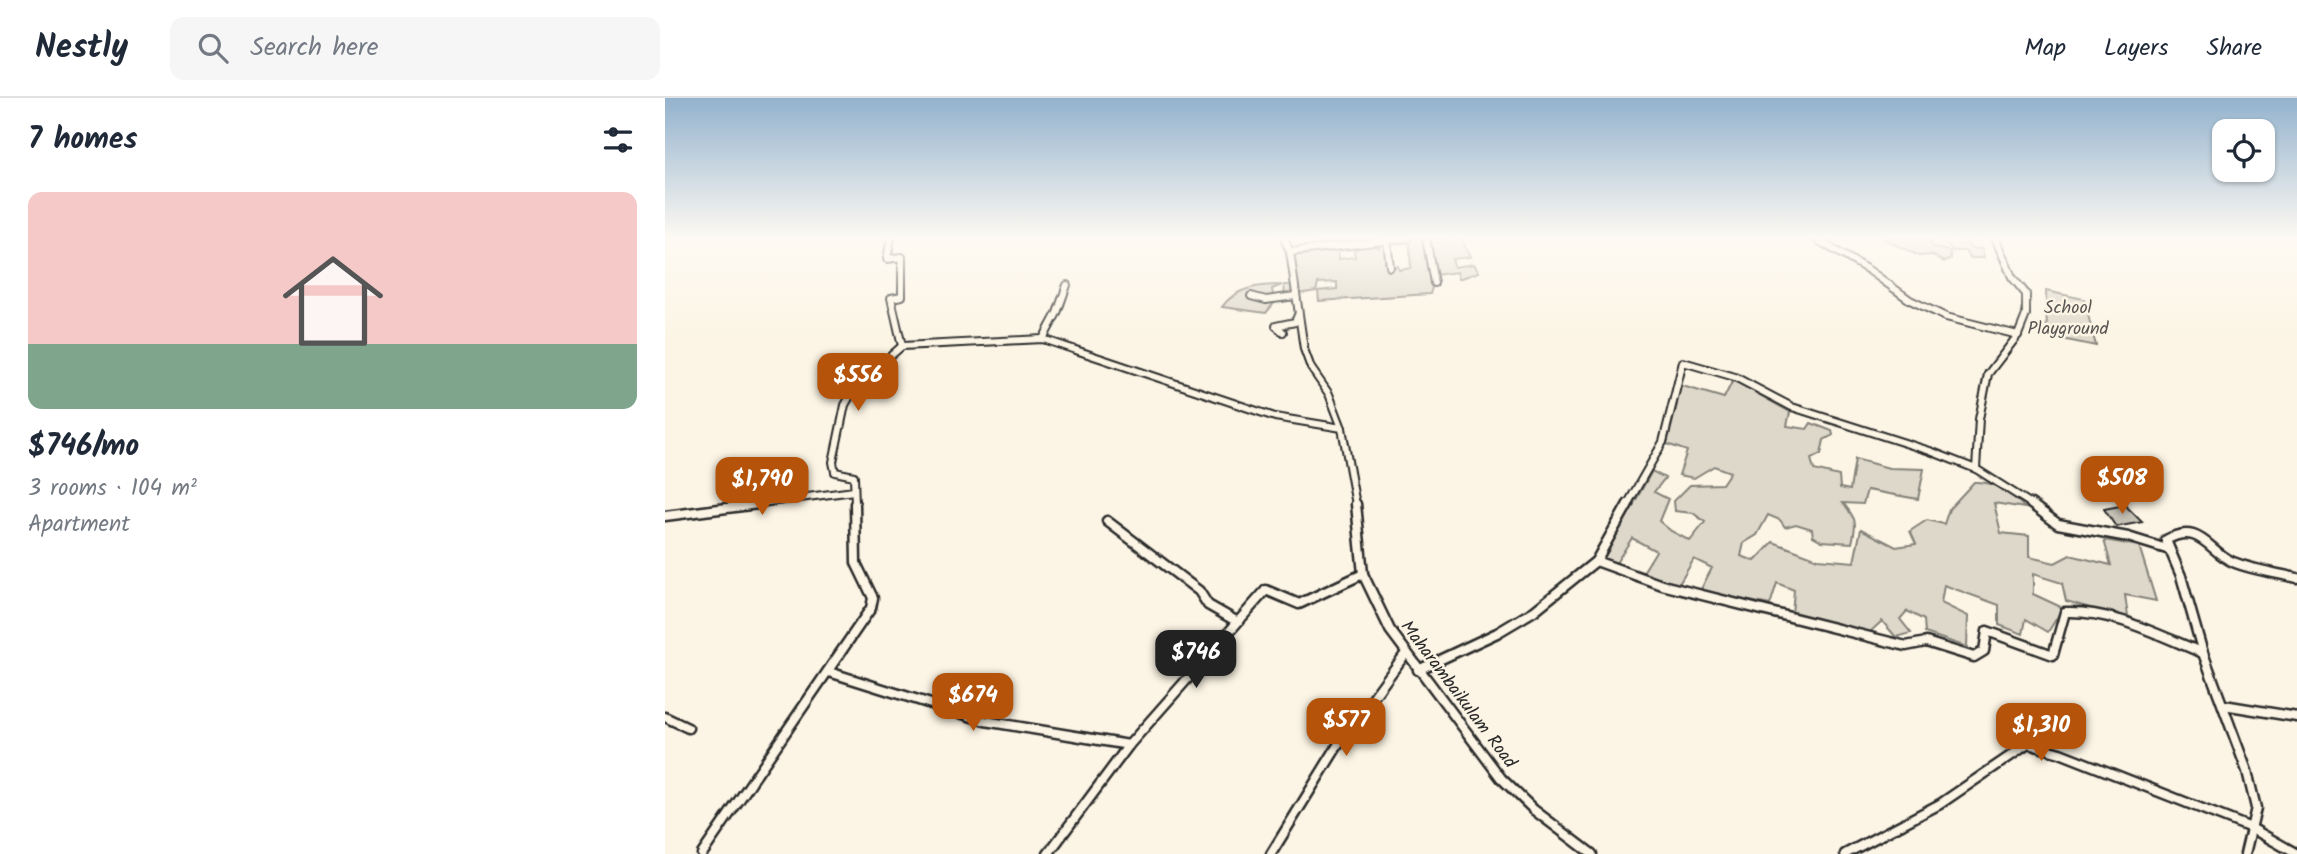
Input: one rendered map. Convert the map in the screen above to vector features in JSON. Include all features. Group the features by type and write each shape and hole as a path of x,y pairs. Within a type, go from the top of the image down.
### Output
{"street":[{"path":"902,273 902,296 891,298 902,346"},
{"name":"Maharambaikulam Road","path":"1291,273 1304,349 1311,368 1329,394 1342,428 1360,527 1363,574 1390,630 1501,778 1534,810 1592,854"},
{"path":"1432,273 1434,284"},
{"path":"1873,273 1910,300 1946,317 2018,335"},
{"path":"1976,469 1979,419 1989,374 2018,335 2026,315 2026,293 2011,273"},
{"path":"1043,339 1057,313 1067,285"},
{"path":"1251,296 1266,300 1295,296"},
{"path":"1283,332 1276,326 1296,322 1298,314"},
{"path":"702,854 871,608 873,598 856,563 854,476 835,472 833,462 845,405 856,386 902,346 1043,339 1275,417 1342,428"},
{"path":"1418,670 1497,633 1534,611 1596,561 1663,442 1683,362 1735,377 1791,407 1930,451 1976,469 2019,495 2058,524 2128,537 2170,550"},
{"path":"665,516 855,491"},
{"path":"1107,521 1199,592 1208,606 1236,621"},
{"path":"2245,854 2256,808 2247,771 2203,653 2181,576 2166,540 2175,535 2195,536 2208,541 2231,561 2297,578"},
{"path":"1596,561 1662,585 1906,646 1926,642 1974,657 1984,650 1987,631 2053,655 2065,612 2077,610 2122,623 2203,653"},
{"path":"1048,854 1129,745 1266,590 1299,604 1363,574"},
{"path":"1271,854 1338,745 1406,653"},
{"path":"829,672 985,721 1129,745"},
{"path":"2224,705 2297,717"},
{"path":"665,717 688,728"},
{"path":"1845,854 1884,837 1961,793 2028,744 2060,753 2252,828 2297,854"}],"green space":[{"path":"1294,273 1431,273 1433,284 1430,294 1319,301 1318,291 1337,289 1337,282 1318,283 1316,291 1297,294"},
{"path":"1457,273 1475,273 1459,279"},
{"path":"1282,285 1272,289 1273,295 1285,294 1284,285 1293,285 1294,295 1267,301 1295,296 1296,300 1275,302 1266,313 1222,307 1241,291"},
{"name":"School Playground","path":"2046,291 2084,299 2096,346 2047,336"},
{"path":"1733,380 1790,412 1787,426 1807,429 1811,423 1832,431 1833,435 1824,440 1821,454 1811,459 1814,470 1839,476 1840,488 1850,490 1855,459 1889,468 1924,469 1918,499 1867,490 1863,504 1843,503 1855,522 1852,543 1822,541 1813,536 1812,529 1796,524 1785,527 1780,520 1768,515 1757,535 1744,543 1741,556 1755,561 1773,542 1818,559 1854,562 1861,529 1896,547 1916,544 1910,531 1927,520 1944,524 1949,509 1974,482 1982,482 2003,489 2025,508 1994,503 2001,533 2029,536 2029,557 2055,563 2070,555 2111,565 2104,540 2139,546 2156,601 2125,595 2128,616 2142,623 2066,601 2062,583 2033,574 2033,594 2063,608 2048,632 2026,619 2023,634 1999,625 1999,605 1944,585 1941,603 1968,616 1967,647 1925,633 1924,620 1907,611 1900,619 1911,633 1896,637 1882,621 1870,632 1792,615 1794,590 1777,583 1770,605 1700,591 1712,568 1694,559 1679,584 1642,574 1656,551 1632,538 1616,563 1603,559 1652,471 1665,478 1654,492 1668,499 1659,521 1690,541 1705,522 1693,513 1675,511 1674,501 1690,485 1722,484 1730,472 1714,466 1694,478 1679,475 1687,451 1667,444 1679,385 1724,398"}],"building":[{"path":"2125,505 2142,522 2116,527 2104,509"}]}
